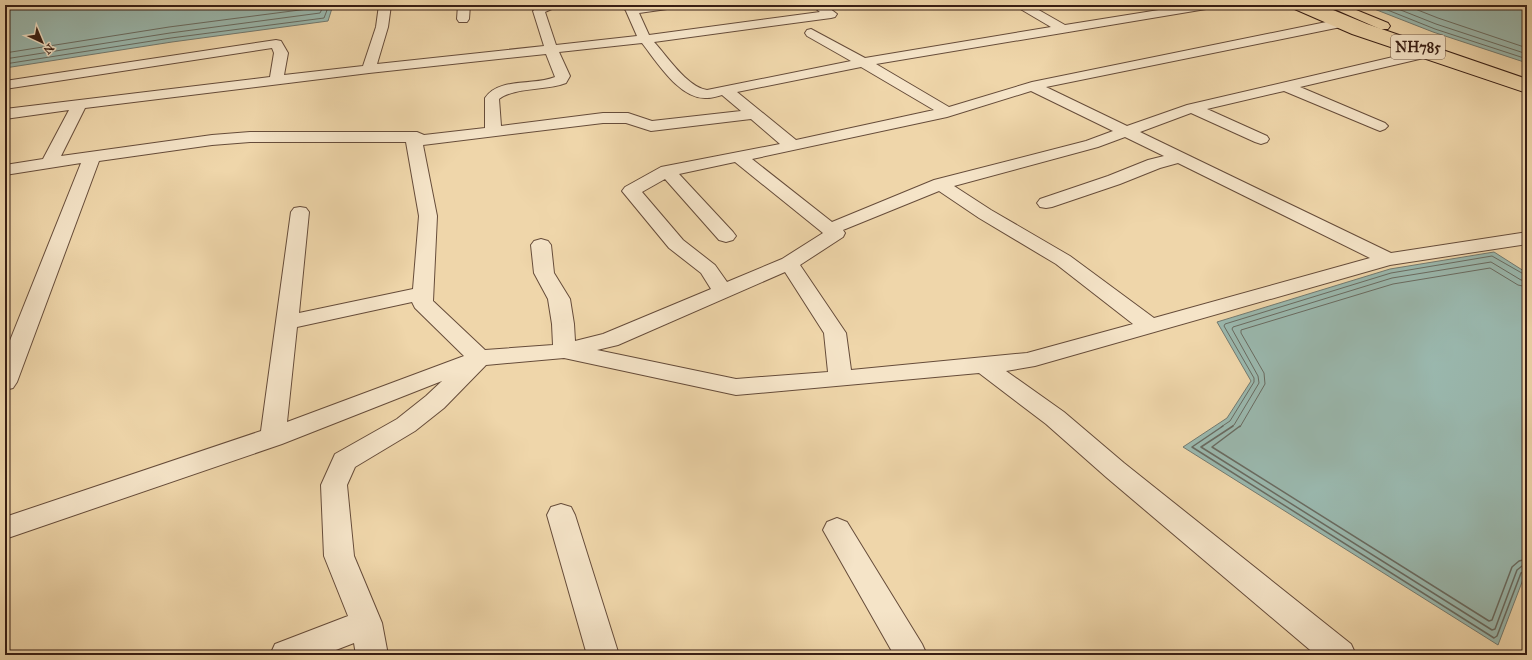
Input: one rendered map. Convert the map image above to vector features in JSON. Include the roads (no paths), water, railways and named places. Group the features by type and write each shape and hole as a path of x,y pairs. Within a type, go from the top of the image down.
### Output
{"main road":[{"path":"1294,5 1336,24 1527,89"},
{"name":"NH785","path":"1311,5 1370,29 1527,84"},
{"name":"NH785","path":"1323,5 1403,36 1527,76"},
{"path":"1334,5 1365,19 1527,76"},
{"path":"1344,5 1398,26"},
{"path":"1412,31 1437,44"}],"street":[{"path":"369,69 382,27 385,5"},
{"path":"463,19 464,5"},
{"path":"493,132 492,98 495,94 510,89 555,83 561,80 563,76 551,49 539,11 542,8 552,5"},
{"path":"674,5 630,8 645,39 682,83 690,89 702,94 864,62 1212,5"},
{"path":"5,114 369,69 645,39 831,14 817,5"},
{"path":"1021,5 1064,29"},
{"path":"723,291 708,269 676,244 631,191 668,171 740,158 947,112 1032,86 1336,24"},
{"path":"812,33 864,62 947,112"},
{"path":"5,85 276,44 281,53 276,80"},
{"path":"830,228 940,184 1092,144 1192,108 1423,54"},
{"path":"1032,86 1388,259"},
{"path":"1287,87 1380,126"},
{"path":"725,90 752,114 793,146"},
{"path":"49,163 79,104"},
{"path":"1192,108 1260,139"},
{"path":"414,141 603,118 628,118 652,126 752,114"},
{"path":"5,170 212,140 250,137 417,137 414,141 428,216 422,303 480,358"},
{"path":"5,382 92,157"},
{"path":"5,528 273,437 480,358 564,351 610,340 790,263 836,234 740,158"},
{"path":"1046,203 1114,180 1154,164 1178,158"},
{"path":"668,171 726,236"},
{"path":"940,184 985,214 1063,260 1150,326"},
{"path":"273,437 300,212"},
{"path":"564,351 736,387 840,379 1027,361 1388,259 1527,238"},
{"path":"541,245 544,273 559,299 563,324 564,351"},
{"path":"790,263 835,333 840,379"},
{"path":"287,322 422,293"},
{"path":"372,655 366,623 339,556 334,485 344,461 406,425 435,402 480,358"},
{"path":"983,365 1055,418 1115,470 1340,655"},
{"path":"561,515 603,655"},
{"path":"837,530 911,655"},
{"path":"286,655 366,623"}],"water":[{"path":"5,5 333,5 328,21 172,42 5,68"},
{"path":"1364,5 1527,5 1527,63 1433,32"},
{"path":"1494,252 1527,273 1527,569 1498,645 1183,447 1227,418 1251,381 1217,322 1390,269"}]}
